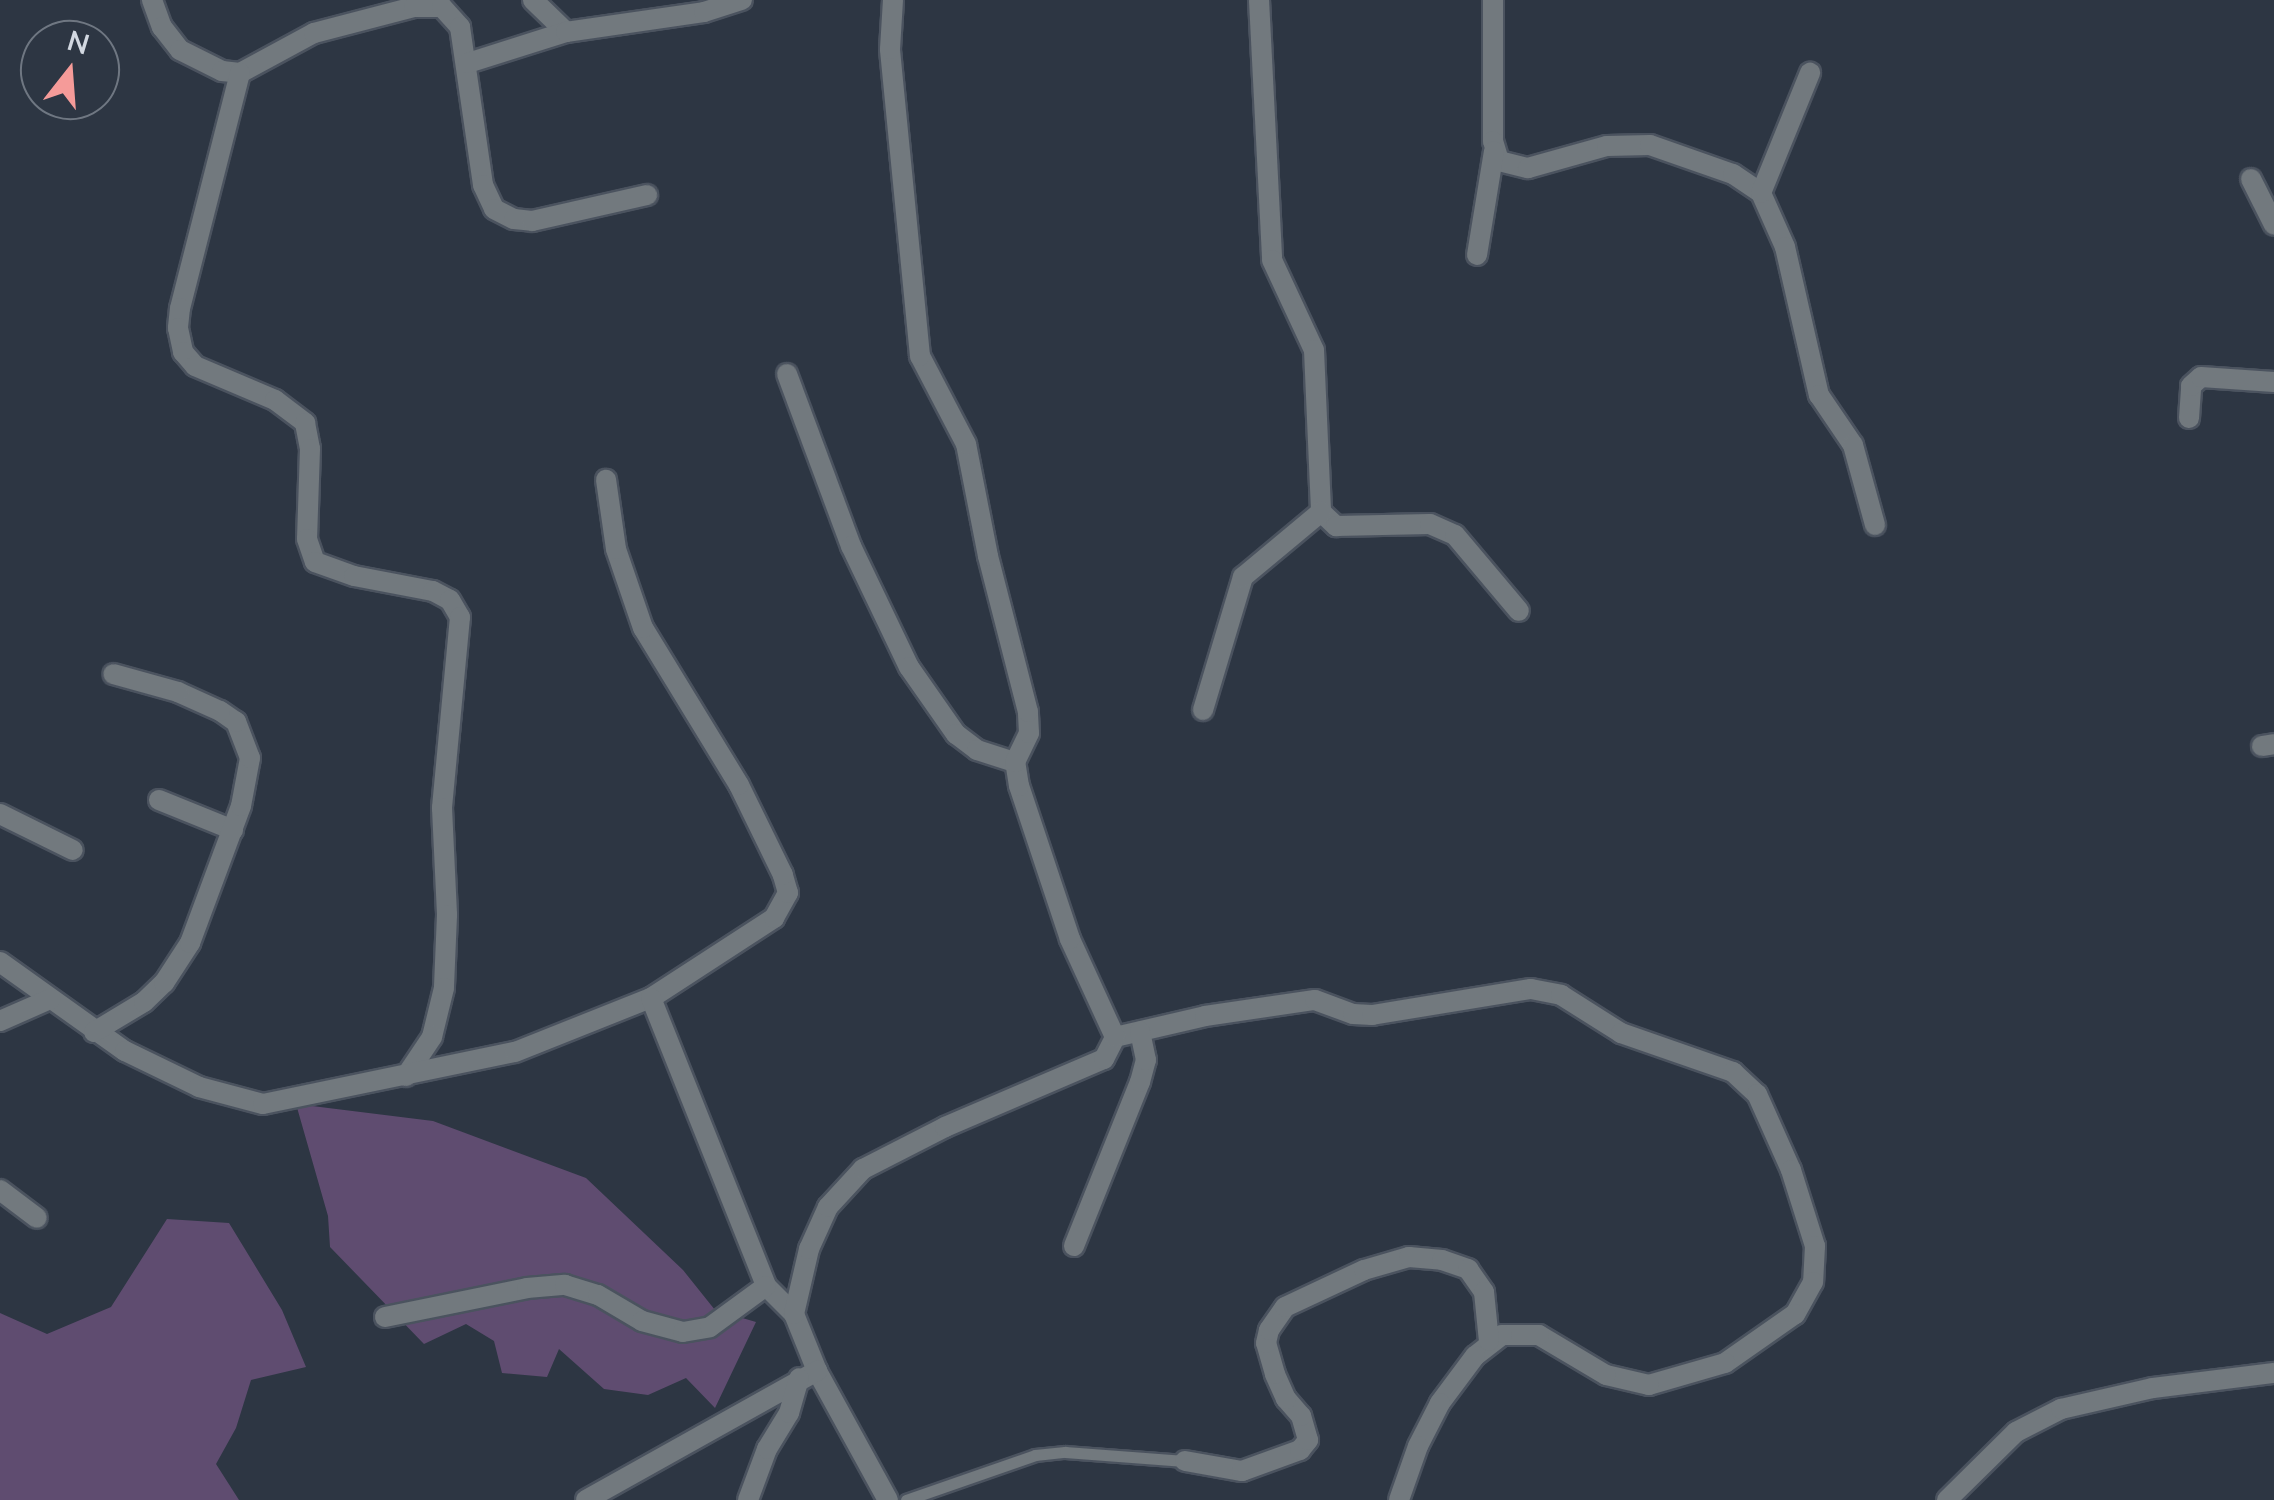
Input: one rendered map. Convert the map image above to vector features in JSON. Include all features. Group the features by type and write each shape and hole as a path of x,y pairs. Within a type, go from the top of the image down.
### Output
{"street":[{"path":"152,0 162,28 180,50 211,67 240,73 314,33 426,5 442,7 454,18 468,63 483,185 490,204 500,213 532,221 647,195"},
{"path":"533,0 566,32"},
{"path":"468,63 566,32 704,12 742,0"},
{"path":"888,1500 808,1374 794,1314 809,1249 828,1207 855,1176 911,1142 1104,1059 1114,1037 1070,939 1019,786 1015,762 1030,724 988,556 966,444 920,356 890,49 893,0"},
{"path":"1259,0 1272,260 1314,350 1322,512 1336,526 1415,522 1455,535 1518,611"},
{"path":"1477,255 1494,151 1494,0"},
{"path":"240,73 180,308 178,328 183,352 194,366 274,400 305,424 310,449 307,539 314,562 354,576 432,592 450,600 460,617 442,808 447,914 444,988 432,1036 406,1076"},
{"path":"1761,193 1810,73"},
{"path":"1494,151 1499,161 1519,169 1608,146 1650,145 1733,174 1761,193 1786,247 1820,396 1853,445 1874,525"},
{"path":"2251,179 2274,225"},
{"path":"787,374 851,546 909,667 956,734 978,750 1015,762"},
{"path":"2188,418 2191,386 2201,377 2274,382"},
{"path":"0,962 94,1032 198,1087 250,1103 284,1102 515,1052 651,998 774,918 788,893 739,785 643,628 616,549 606,480"},
{"path":"1203,710 1243,577 1322,512"},
{"path":"94,1032 144,1002 178,964 208,903 233,830 250,758 246,739 236,722 202,702 113,674"},
{"path":"159,800 233,830"},
{"path":"0,814 73,850"},
{"path":"1114,1037 1205,1016 1315,1000 1353,1014 1383,1015 1532,989 1560,995 1645,1043 1719,1065 1750,1086 1777,1135 1815,1246 1813,1282 1795,1314 1726,1364 1649,1385 1606,1375 1539,1335 1508,1333 1489,1342 1462,1371 1428,1422 1399,1500"},
{"path":"651,998 766,1286 794,1314"},
{"path":"0,1020 50,999"},
{"path":"1074,1246 1140,1082 1146,1060 1140,1032"},
{"path":"0,1190 38,1218"},
{"path":"1184,1461 1242,1471 1300,1450 1308,1440 1302,1416 1286,1399 1276,1374 1266,1343 1269,1330 1285,1308 1364,1270 1409,1257 1442,1260 1468,1269 1484,1292 1489,1342"},
{"path":"386,1317 527,1288 565,1285 598,1296 642,1321 683,1332 710,1327 766,1286"},
{"path":"1946,1500 2016,1432 2061,1408 2153,1388 2274,1373"},
{"path":"586,1500 808,1374"},
{"path":"748,1500 767,1449 808,1374"}],"lane":[{"path":"906,1500 1035,1456 1065,1452 1184,1461"}],"shaded area":[{"path":"296,1104 433,1121 586,1178 683,1270 715,1310 756,1322 715,1408 686,1378 648,1395 604,1389 559,1349 547,1377 502,1373 494,1341 466,1324 424,1344 330,1247 328,1216"},
{"path":"167,1219 229,1223 282,1310 306,1367 251,1380 236,1428 216,1464 239,1500 0,1500 0,1313 47,1334 111,1307"}]}
